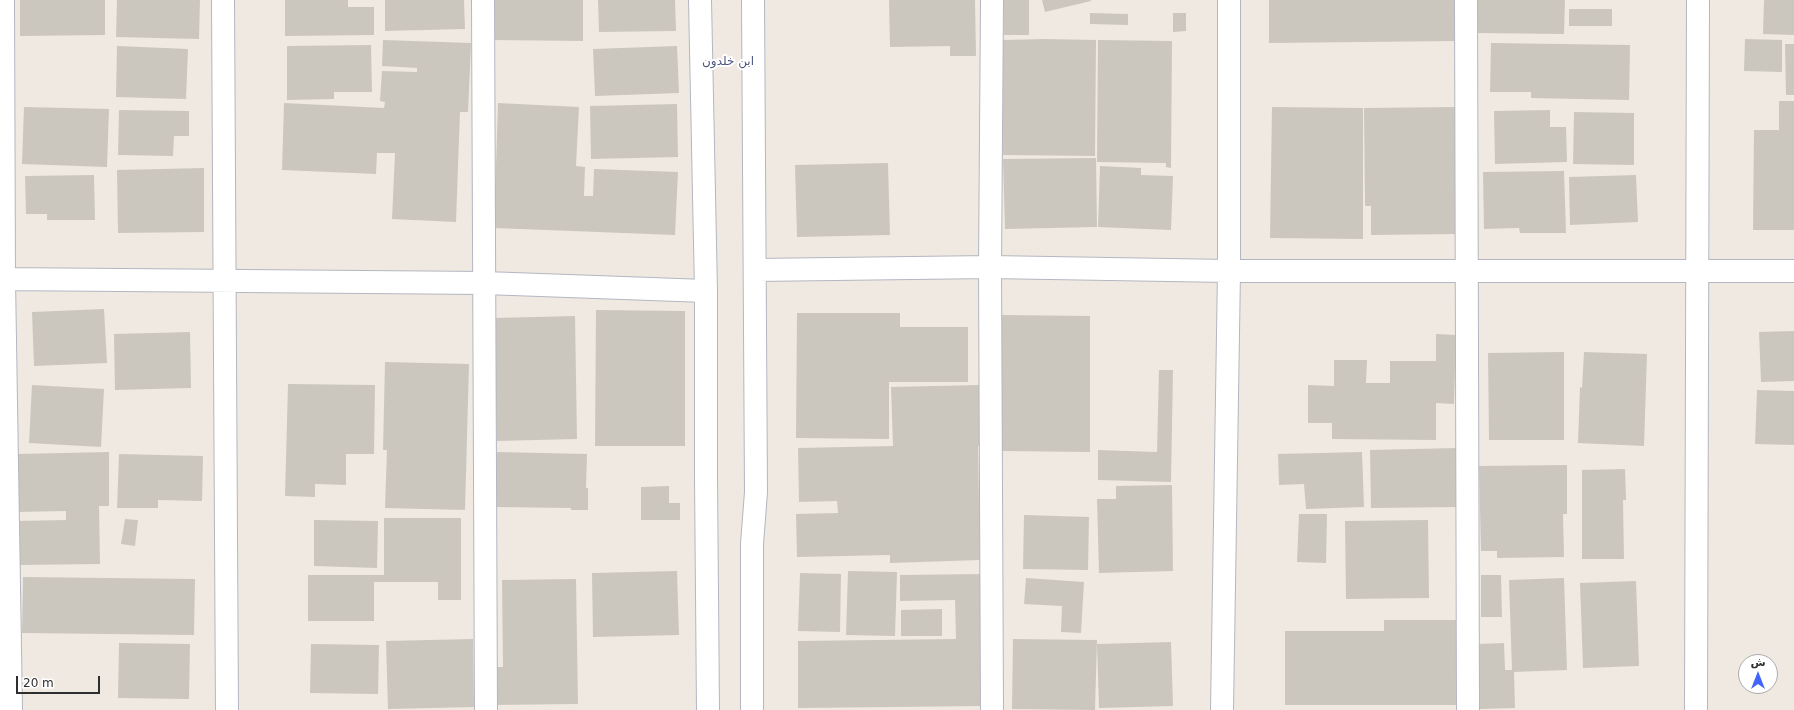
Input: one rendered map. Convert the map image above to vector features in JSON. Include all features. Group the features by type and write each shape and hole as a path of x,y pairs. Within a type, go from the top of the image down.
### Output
{"street":[{"path":"3,0 2,279 11,710"},
{"path":"223,0 227,710"},
{"path":"483,0 486,710"},
{"path":"700,0 706,291 708,710"},
{"path":"752,710 752,544 756,492 753,0"},
{"path":"992,0 990,267 992,710"},
{"path":"1222,710 1229,270 1229,0"},
{"path":"1466,0 1468,710"},
{"path":"1696,710 1698,0"},
{"path":"755,270 990,267 1229,270 1698,272 1794,270"},
{"path":"2,279 485,283 706,291"}],"building":[{"path":"20,0 105,0 105,35 20,36"},
{"path":"117,0 200,0 199,39 116,37"},
{"path":"285,0 348,0 348,7 374,7 374,35 285,36"},
{"path":"385,0 464,0 465,29 385,31"},
{"path":"492,0 583,0 583,41 491,40"},
{"path":"598,0 675,0 676,31 599,32"},
{"path":"889,0 975,0 976,56 950,56 950,46 890,47"},
{"path":"1004,0 1029,0 1029,35 1004,35"},
{"path":"1042,0 1091,0 1091,1 1045,12"},
{"path":"1269,0 1457,0 1457,41 1269,43"},
{"path":"1476,0 1565,0 1564,34 1475,33"},
{"path":"1764,0 1794,0 1794,35 1763,34"},
{"path":"1569,9 1612,9 1612,26 1569,26"},
{"path":"1090,13 1128,14 1128,25 1090,24"},
{"path":"1173,13 1186,13 1186,31 1173,32"},
{"path":"1745,39 1782,40 1782,72 1744,71"},
{"path":"383,40 471,43 468,112 460,112 456,222 392,219 395,153 377,153 376,174 282,170 284,103 384,108 385,102 380,101 382,71 417,72 417,68 382,66"},
{"path":"1003,40 1096,40 1095,156 1003,155"},
{"path":"1098,40 1172,41 1171,168 1166,167 1166,163 1097,162"},
{"path":"1491,43 1630,45 1629,100 1531,98 1531,92 1490,92"},
{"path":"1785,44 1794,44 1794,95 1786,95"},
{"path":"371,45 372,92 334,92 334,99 287,100 287,46"},
{"path":"117,46 188,49 186,99 116,97"},
{"path":"677,46 679,93 595,96 593,49"},
{"path":"1779,101 1794,101 1794,230 1753,230 1754,130 1779,130"},
{"path":"498,103 579,107 576,166 585,167 584,196 593,196 594,169 678,172 675,235 494,228"},
{"path":"677,104 678,157 591,159 590,106"},
{"path":"24,107 109,109 107,167 22,164"},
{"path":"1272,107 1363,108 1363,239 1270,238"},
{"path":"1457,107 1458,234 1371,235 1371,206 1365,206 1364,108"},
{"path":"119,110 189,111 189,136 174,136 173,156 118,155"},
{"path":"1550,110 1550,127 1566,127 1567,162 1495,164 1494,111"},
{"path":"1574,112 1634,113 1634,165 1573,164"},
{"path":"1096,158 1097,227 1005,229 1003,159"},
{"path":"888,163 890,235 797,237 795,165"},
{"path":"1100,166 1141,168 1141,175 1173,176 1171,230 1098,227"},
{"path":"204,168 204,232 118,233 117,170"},
{"path":"1564,171 1566,233 1520,233 1519,228 1484,229 1483,172"},
{"path":"94,175 95,220 47,220 47,214 26,214 25,176"},
{"path":"1636,175 1638,222 1570,225 1569,177"},
{"path":"104,309 107,363 34,366 32,312"},
{"path":"596,310 685,311 685,446 595,446"},
{"path":"797,313 900,313 900,327 968,327 968,382 889,382 889,439 796,438"},
{"path":"1002,315 1090,316 1090,452 1001,451"},
{"path":"575,316 577,439 497,441 494,318"},
{"path":"1794,331 1794,381 1761,382 1759,332"},
{"path":"190,332 191,388 115,390 114,334"},
{"path":"1436,334 1456,335 1454,404 1436,403 1436,440 1332,439 1332,423 1308,423 1308,385 1334,386 1334,360 1367,360 1366,383 1390,383 1390,361 1436,361"},
{"path":"1564,352 1564,440 1489,440 1488,353"},
{"path":"1584,352 1647,354 1644,446 1578,443 1580,387 1582,388"},
{"path":"385,362 469,364 465,510 385,508 387,450 383,450"},
{"path":"1159,370 1173,370 1171,482 1098,480 1098,450 1157,452"},
{"path":"288,384 375,385 374,454 346,454 346,485 315,484 315,497 285,496"},
{"path":"32,385 104,389 101,447 29,443"},
{"path":"979,385 980,446 978,446 980,560 890,563 890,555 797,557 796,514 838,513 837,501 799,502 798,448 893,446 891,387"},
{"path":"1757,390 1794,391 1794,445 1755,444"},
{"path":"1458,448 1459,507 1371,508 1370,450"},
{"path":"109,452 109,506 99,506 100,564 18,565 17,521 66,520 66,511 17,512 16,454"},
{"path":"497,452 587,454 586,488 588,488 588,510 571,510 571,508 496,507"},
{"path":"1362,452 1364,507 1306,509 1304,484 1279,485 1278,454"},
{"path":"119,454 203,456 202,501 158,500 158,508 117,508"},
{"path":"1567,465 1567,514 1563,514 1564,557 1497,558 1497,551 1481,551 1479,466"},
{"path":"1625,469 1626,500 1623,500 1624,559 1582,559 1582,470"},
{"path":"1172,485 1173,571 1099,573 1097,499 1116,499 1116,486"},
{"path":"669,486 669,503 680,503 680,520 641,520 641,487"},
{"path":"1299,514 1327,514 1326,563 1297,562"},
{"path":"1024,515 1089,517 1088,570 1023,569"},
{"path":"384,518 461,518 461,600 438,600 438,582 374,582 374,621 308,621 308,575 384,575"},
{"path":"125,519 138,520 135,546 121,544"},
{"path":"314,520 378,521 377,568 314,566"},
{"path":"1428,520 1429,598 1346,599 1345,521"},
{"path":"677,571 679,635 593,637 592,573"},
{"path":"848,571 897,572 895,636 846,635"},
{"path":"800,573 841,574 840,632 798,631"},
{"path":"983,574 984,706 798,708 798,641 956,639 955,600 900,601 900,575"},
{"path":"1481,575 1501,575 1502,617 1481,617"},
{"path":"23,577 195,579 194,635 22,633"},
{"path":"1026,578 1084,582 1081,633 1061,632 1062,606 1024,604"},
{"path":"1564,578 1567,670 1514,672 1515,708 1480,709 1478,644 1504,643 1505,670 1512,670 1509,580"},
{"path":"576,579 578,704 490,705 490,667 503,667 502,580"},
{"path":"1636,581 1639,666 1583,668 1580,583"},
{"path":"942,609 942,636 901,636 901,610"},
{"path":"1384,620 1458,620 1458,705 1285,705 1285,631 1384,631"},
{"path":"473,639 474,707 388,709 386,641"},
{"path":"1013,639 1097,640 1095,710 1012,709"},
{"path":"1171,642 1173,706 1099,708 1097,644"},
{"path":"119,643 190,644 189,699 118,698"},
{"path":"311,644 379,645 378,694 310,693"}],"district":[{"name":"ابن خلدون","path":"728,62"}]}
